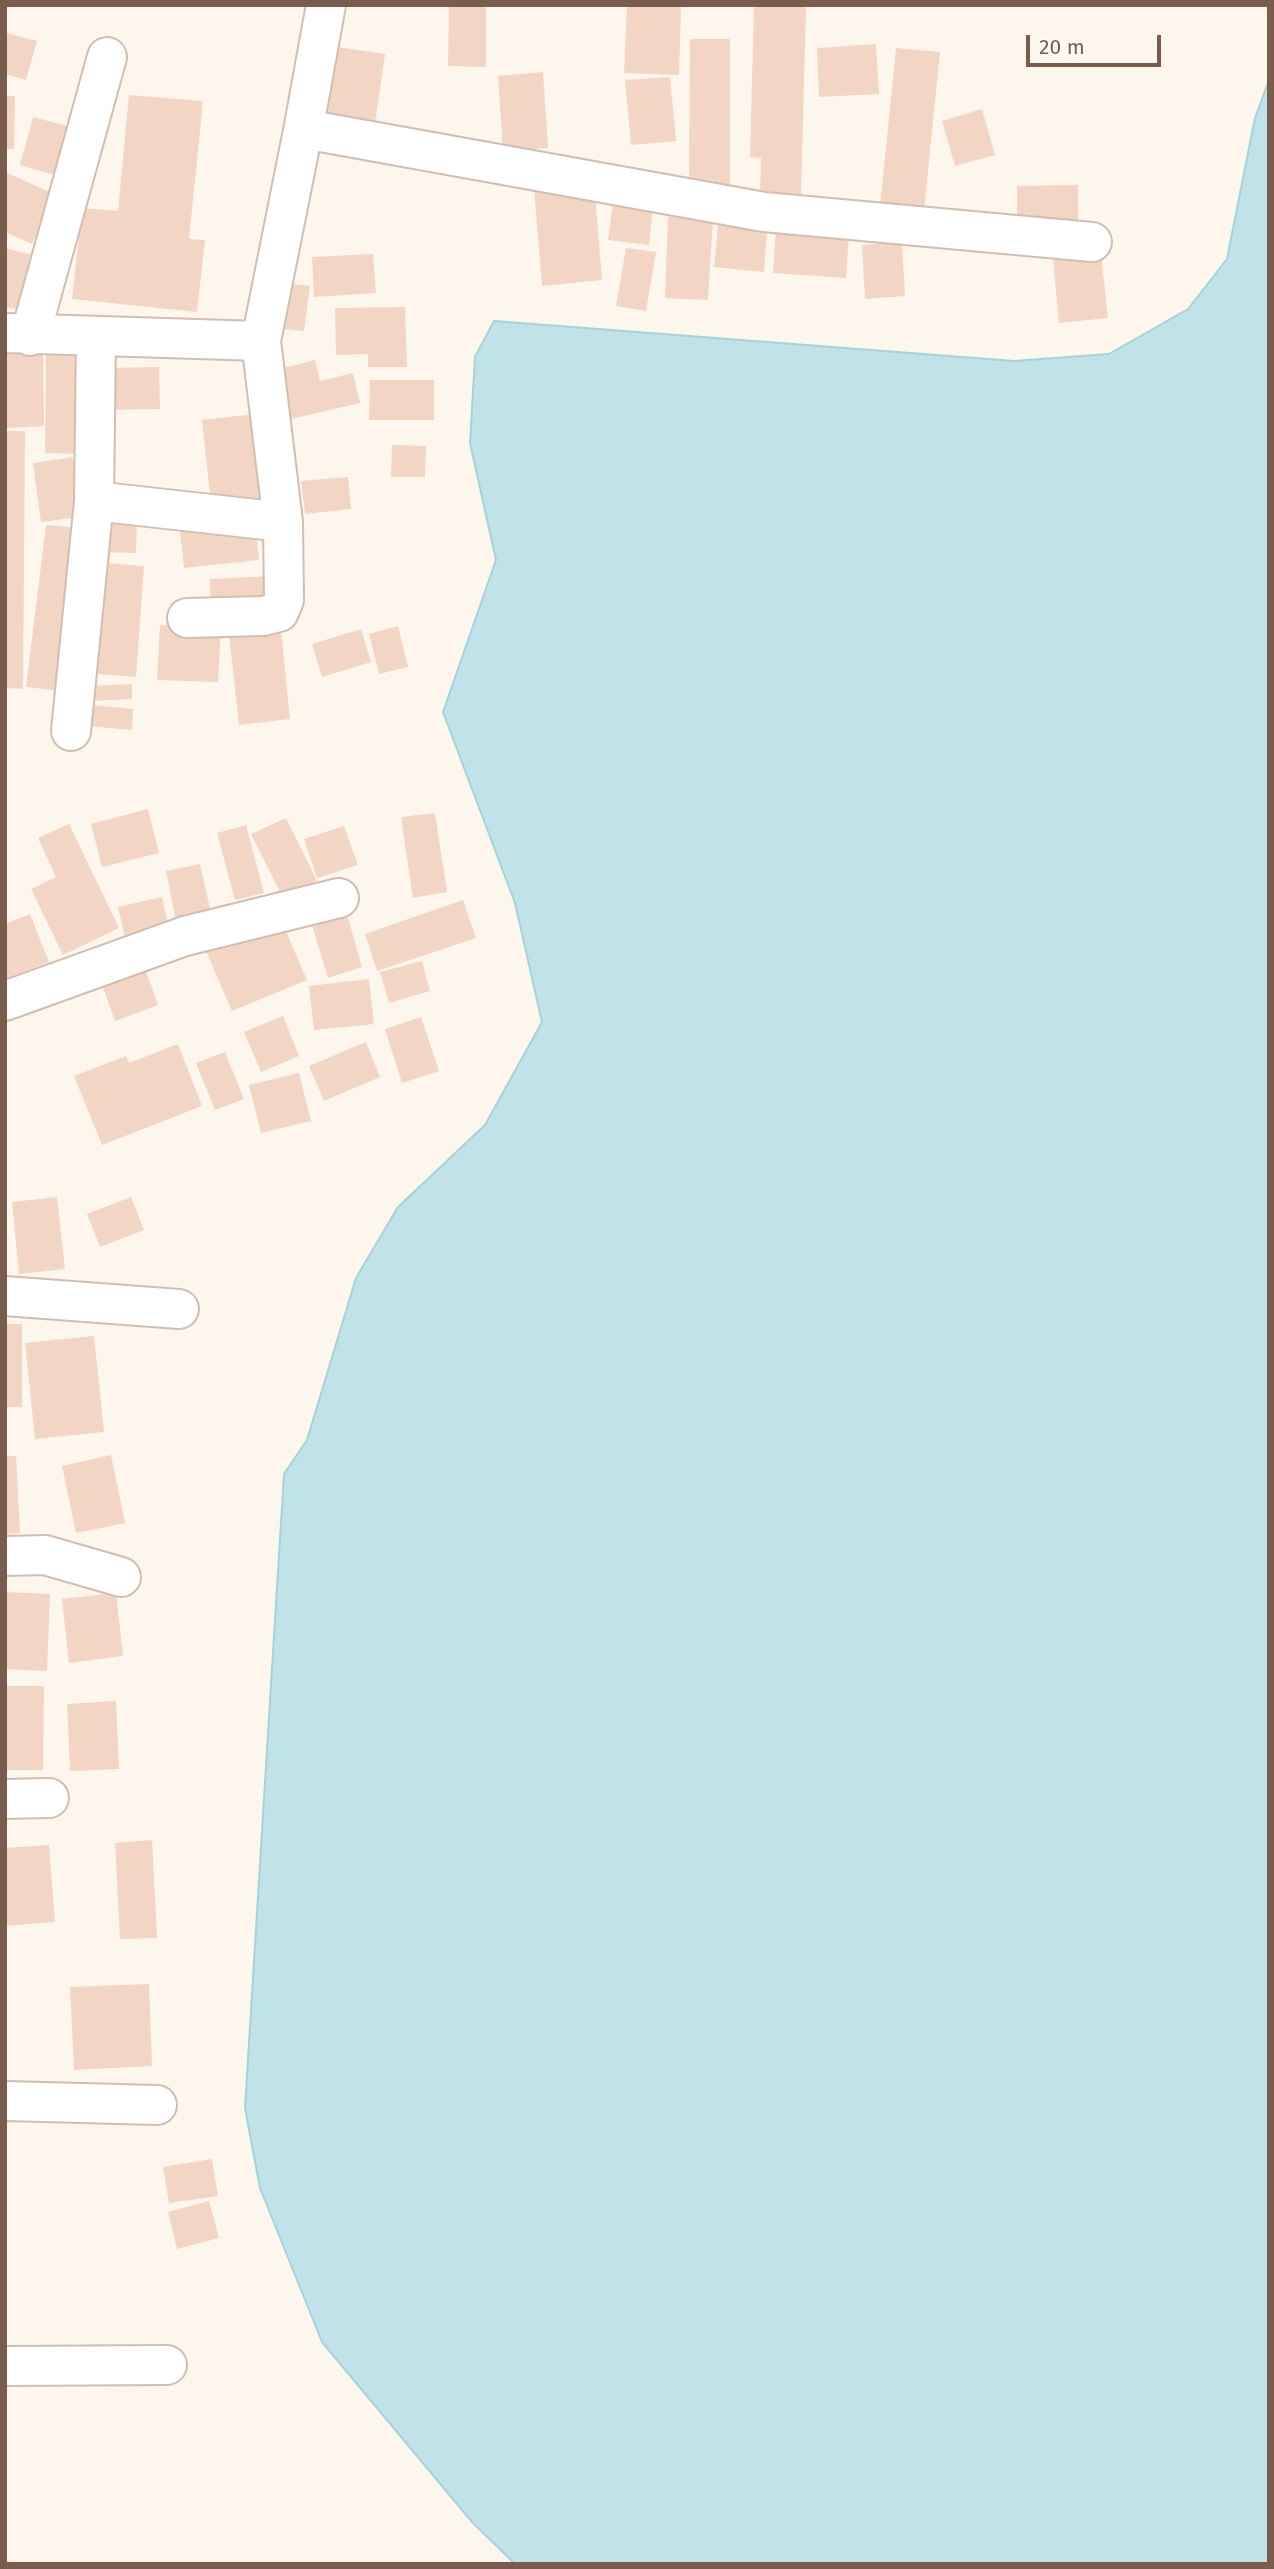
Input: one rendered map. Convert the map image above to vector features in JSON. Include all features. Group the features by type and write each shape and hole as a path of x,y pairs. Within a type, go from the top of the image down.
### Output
{"street":[{"path":"187,618 263,616 279,612 285,600 283,523 261,341 326,5"},
{"path":"107,57 18,335 261,341"},
{"path":"303,131 321,132 764,212 1092,242"},
{"path":"71,731 94,501 96,336"},
{"path":"94,501 283,523"},
{"path":"5,1001 185,936 339,898"},
{"path":"5,1296 179,1309"},
{"path":"5,1556 45,1555 121,1577"},
{"path":"5,1799 49,1798"},
{"path":"5,2101 157,2105"},
{"path":"5,2366 167,2365"}],"water":[{"path":"1269,80 1269,2564 515,2564 472,2522 322,2342 260,2188 245,2108 284,1474 307,1440 356,1278 398,1207 485,1125 542,1022 515,903 443,712 496,560 470,443 475,357 494,321 1014,361 1109,354 1188,309 1227,259 1255,118"}],"building":[{"path":"449,5 486,5 486,67 448,66"},
{"path":"627,5 681,5 679,75 624,73"},
{"path":"754,5 806,5 801,197 760,196 761,158 750,157"},
{"path":"6,33 37,41 26,80 5,74"},
{"path":"690,39 730,39 730,187 689,187"},
{"path":"876,44 879,94 819,97 817,48"},
{"path":"337,47 385,54 374,130 325,123"},
{"path":"896,48 940,52 924,210 880,206"},
{"path":"543,72 548,148 503,152 498,76"},
{"path":"670,77 676,141 631,145 625,80"},
{"path":"129,95 203,101 189,239 205,240 197,312 72,299 82,208 118,211"},
{"path":"5,96 15,96 14,149 5,149"},
{"path":"982,109 995,155 955,166 942,121"},
{"path":"33,117 79,129 65,178 20,165"},
{"path":"5,172 54,194 32,244 5,232"},
{"path":"594,183 602,280 542,286 534,189"},
{"path":"1078,185 1078,227 1017,228 1017,186"},
{"path":"614,193 654,198 649,245 608,240"},
{"path":"719,216 768,220 764,272 714,267"},
{"path":"668,217 713,219 708,300 665,298"},
{"path":"776,229 849,233 846,278 773,273"},
{"path":"902,242 905,296 865,299 862,245"},
{"path":"5,248 33,255 20,310 5,307"},
{"path":"626,248 656,252 646,311 616,306"},
{"path":"373,254 376,293 314,297 312,257"},
{"path":"1101,254 1108,318 1059,323 1053,260"},
{"path":"282,283 310,286 304,331 277,328"},
{"path":"405,307 407,367 368,367 368,354 336,355 335,308"},
{"path":"43,347 44,426 5,428 5,348"},
{"path":"46,353 85,353 83,454 45,453"},
{"path":"315,360 320,381 353,373 360,403 291,419 279,369"},
{"path":"159,367 160,409 103,410 102,368"},
{"path":"370,380 434,380 434,420 369,420"},
{"path":"255,414 264,498 211,504 202,420"},
{"path":"5,431 25,431 23,689 5,688"},
{"path":"392,445 426,446 425,477 391,477"},
{"path":"73,457 80,517 41,522 33,463"},
{"path":"348,477 351,509 305,514 301,481"},
{"path":"94,515 137,517 136,553 93,552"},
{"path":"255,523 259,560 184,568 180,531"},
{"path":"46,525 80,528 60,691 26,687"},
{"path":"95,562 144,566 136,677 87,673"},
{"path":"272,576 272,607 211,610 210,579"},
{"path":"280,620 290,719 239,725 228,625"},
{"path":"160,625 221,627 218,682 157,680"},
{"path":"398,626 408,667 379,674 369,634"},
{"path":"361,629 371,662 322,677 312,644"},
{"path":"132,684 132,699 90,701 90,686"},
{"path":"90,705 133,709 132,730 87,726"},
{"path":"148,809 159,853 102,867 91,824"},
{"path":"435,813 447,892 413,898 401,817"},
{"path":"286,818 317,881 283,898 251,834"},
{"path":"69,824 119,928 63,955 31,889 56,877 38,838"},
{"path":"246,825 264,893 235,900 217,833"},
{"path":"344,826 358,865 317,878 304,839"},
{"path":"200,864 211,913 176,921 166,871"},
{"path":"162,897 170,933 126,942 118,907"},
{"path":"463,900 476,938 377,971 365,934"},
{"path":"346,911 362,967 328,978 311,922"},
{"path":"30,914 49,962 5,979 5,924"},
{"path":"282,922 307,980 232,1011 206,951"},
{"path":"422,961 430,991 389,1003 380,972"},
{"path":"146,971 158,1005 115,1021 102,985"},
{"path":"369,979 374,1024 314,1030 309,986"},
{"path":"283,1016 299,1056 261,1072 244,1032"},
{"path":"421,1017 439,1071 402,1083 385,1029"},
{"path":"366,1042 380,1077 324,1101 309,1066"},
{"path":"178,1044 202,1106 102,1145 74,1076 126,1056 129,1063"},
{"path":"225,1052 244,1099 215,1110 196,1063"},
{"path":"299,1073 311,1121 261,1133 249,1085"},
{"path":"57,1197 65,1269 19,1274 12,1202"},
{"path":"131,1197 144,1230 100,1247 87,1214"},
{"path":"5,1324 22,1324 22,1407 5,1407"},
{"path":"94,1336 104,1432 35,1439 25,1343"},
{"path":"111,1455 125,1523 76,1533 62,1466"},
{"path":"5,1456 16,1456 20,1533 5,1534"},
{"path":"5,1592 50,1594 47,1671 5,1669"},
{"path":"116,1593 123,1656 69,1663 62,1599"},
{"path":"5,1686 44,1686 43,1770 5,1770"},
{"path":"116,1701 119,1769 70,1771 67,1704"},
{"path":"152,1840 157,1938 120,1939 115,1843"},
{"path":"49,1845 55,1922 5,1926 5,1848"},
{"path":"149,1984 152,2066 74,2070 70,1987"},
{"path":"212,2159 218,2196 169,2203 163,2167"},
{"path":"209,2201 219,2238 177,2249 168,2212"}]}
